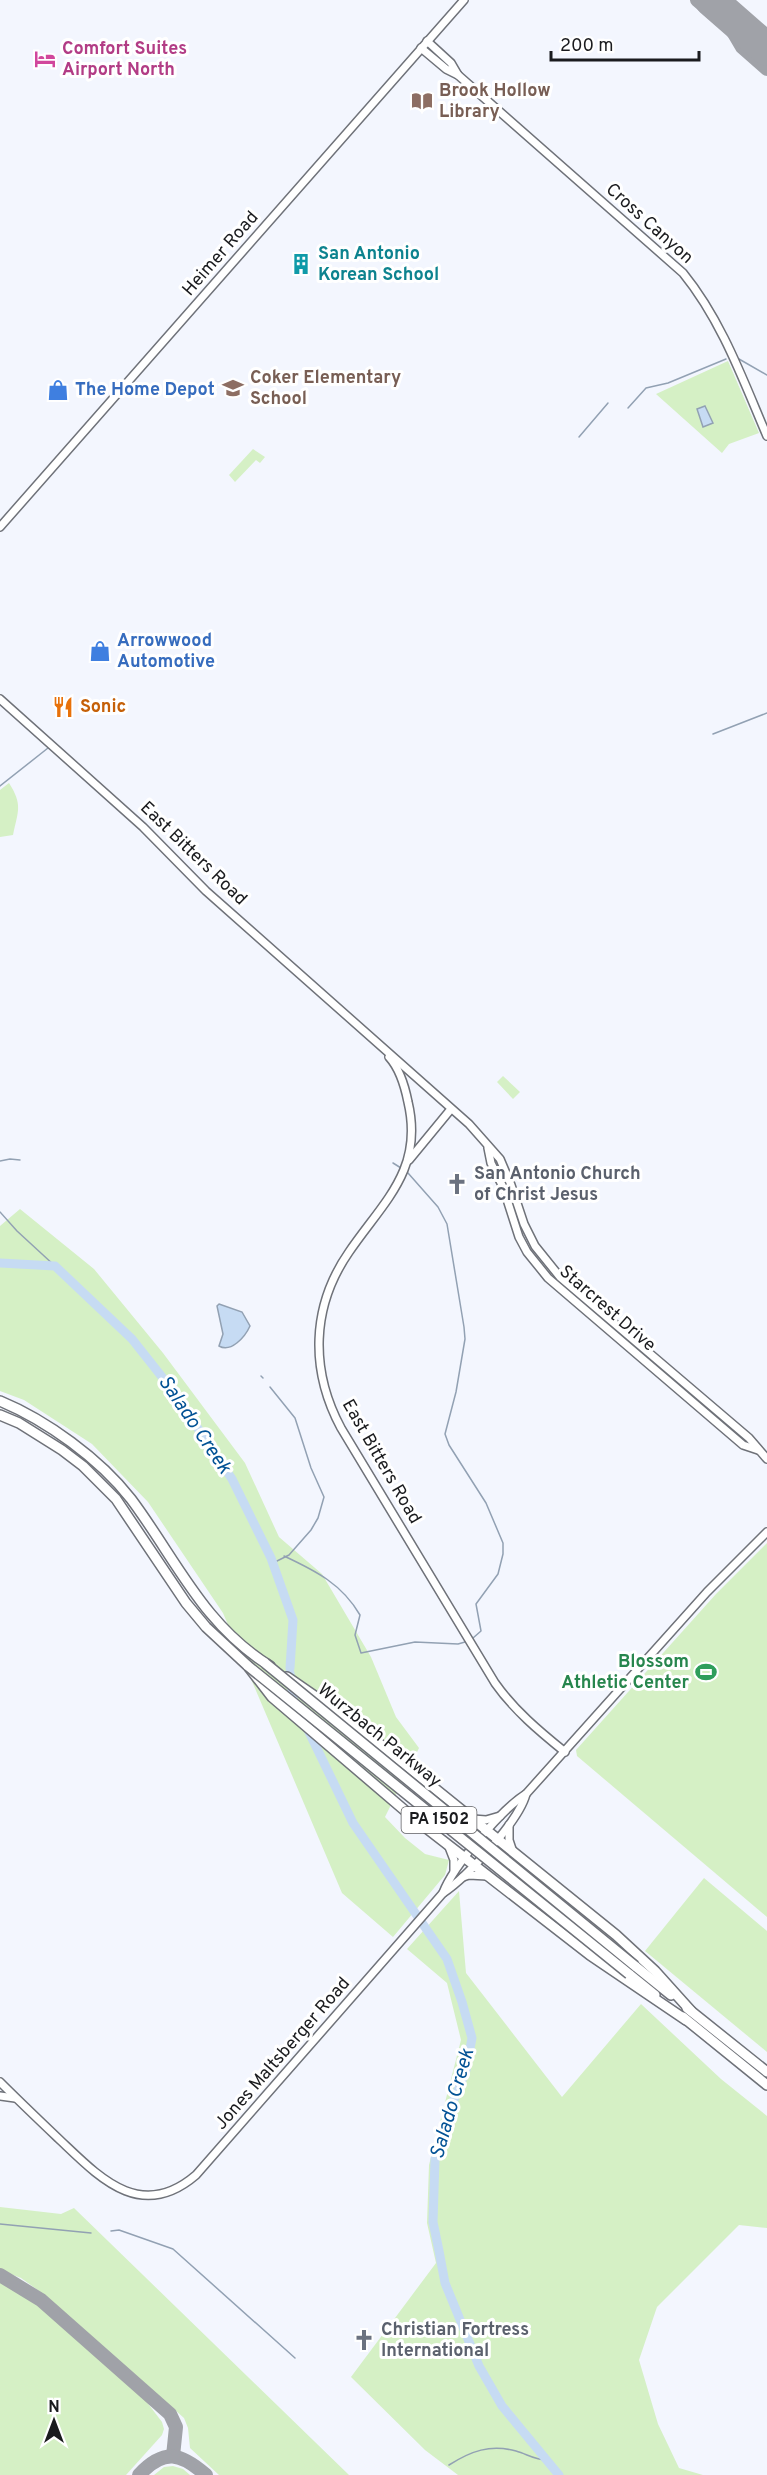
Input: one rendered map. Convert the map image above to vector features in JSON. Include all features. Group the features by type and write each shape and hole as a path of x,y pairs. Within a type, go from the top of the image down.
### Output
{"highway":[{"name":"Wurzbach Parkway","path":"0,1401 28,1414 73,1443 130,1498 208,1613 229,1635 632,1970"},
{"name":"Wurzbach Parkway","path":"0,1414 62,1450 83,1466 116,1499 186,1603 231,1652 688,2015 767,2085"},
{"path":"265,1663 355,1724 616,1935 655,1971 688,2015"},
{"path":"248,1666 272,1697 416,1820 491,1876 590,1956 688,2015"},
{"path":"491,1876 490,1865 498,1855 513,1852"},
{"name":"Wurzbach Parkway","path":"688,2015 767,2072"}],"main road":[{"name":"Heimer Road","path":"0,527 464,0"},
{"name":"Cross Canyon","path":"427,41 451,63 458,75"},
{"name":"Cross Canyon","path":"421,48 446,69 458,75 682,273 698,291 716,321 767,436"},
{"name":"East Bitters Road","path":"0,699 143,826 206,891 365,1030"},
{"name":"Starcrest Drive","path":"365,1030 469,1124 500,1159 524,1224 537,1249 560,1277 742,1432 767,1459"},
{"path":"365,1030 392,1060 402,1081 411,1116 409,1160"},
{"path":"409,1160 451,1109"},
{"name":"Starcrest Drive","path":"488,1148 491,1163 503,1187 519,1237 548,1278 743,1445 760,1451"},
{"name":"East Bitters Road","path":"409,1160 395,1191 338,1270 326,1297 318,1340 322,1381 341,1428 495,1683 528,1721 565,1752"},
{"path":"508,1206 517,1204"},
{"path":"529,1254 537,1249"},
{"name":"Jones Maltsberger Road","path":"443,1893 465,1857 514,1801 526,1794 707,1592 767,1532"},
{"name":"Jones Maltsberger Road","path":"16,2098 108,2184 123,2190 148,2194 183,2185 196,2175 443,1893 463,1877 496,1840 522,1808 526,1794"},
{"path":"470,1818 486,1820 502,1815"},
{"path":"509,1824 509,1839 513,1852"},
{"path":"448,1845 454,1857 454,1872"},
{"path":"463,1877 480,1874 491,1876"},
{"path":"0,2082 16,2098"},
{"path":"0,2096 16,2098"}],"green space":[{"path":"728,361 759,433 729,444 722,453 656,394"},
{"path":"253,449 265,457 260,463 256,460 235,482 229,475"},
{"path":"9,783 18,803 18,814 13,835 0,837 0,790"},
{"path":"503,1076 520,1092 513,1099 497,1082"},
{"path":"20,1209 94,1269 163,1353 245,1463 279,1537 322,1574 371,1657 396,1717 419,1748 385,1817 405,1838 425,1854 449,1860 445,1875 393,1937 342,1893 223,1613 148,1502 92,1444 24,1400 0,1391 0,1226"},
{"name":"Blossom Athletic Center","path":"767,1543 767,1917 577,1756 576,1750 716,1594"},
{"path":"704,1878 767,1931 767,2052 645,1951"},
{"path":"459,1891 466,1973 562,2097 641,2004 721,2079 767,2116 767,2228 739,2225 657,2307 639,2360 658,2424 679,2468 703,2475 458,2475 425,2450 351,2377 436,2263 427,2223 429,2165 461,2040 447,1983 407,1949"},
{"path":"0,2207 61,2214 74,2208 349,2475 219,2475 190,2448 188,2428 184,2418 46,2296 21,2278 0,2270"},
{"path":"0,2282 35,2302 146,2401 162,2422 164,2429 162,2435 126,2475 0,2475"},
{"path":"173,2466 183,2469 190,2475 154,2475 164,2467"}],"water":[{"path":"705,406 713,423 703,427 697,409"},
{"path":"219,1304 242,1312 250,1326 245,1335 233,1346 224,1348 219,1346 223,1334 217,1306"}],"waterway":[{"path":"628,408 646,388 668,383 726,359"},
{"path":"739,359 767,375"},
{"path":"579,437 608,403"},
{"path":"713,734 767,713"},
{"path":"0,786 48,748"},
{"path":"0,1161 20,1160"},
{"path":"393,1163 401,1168"},
{"path":"408,1173 438,1207 447,1224 464,1327 465,1339 456,1392 445,1434 449,1445 486,1503 503,1543 498,1574 476,1604 481,1631 473,1638"},
{"path":"0,1212 55,1266"},
{"name":"Salado Creek","path":"0,1263 55,1266 132,1339 170,1387 232,1479 271,1558 293,1620 290,1668"},
{"path":"270,1387 295,1418 311,1468 324,1497 318,1518 311,1530 289,1555 273,1563"},
{"path":"284,1556 327,1580 353,1604 360,1615 355,1635 361,1653 415,1642 458,1644 465,1642"},
{"name":"Salado Creek","path":"290,1673 293,1699 353,1823 447,1959 462,2002 472,2038 466,2070 449,2112 435,2159 433,2222 445,2283 479,2366 502,2406 559,2475"},
{"path":"0,2224 91,2233"},
{"path":"111,2231 119,2230 173,2249 295,2358"},
{"path":"449,2465 481,2450 498,2448 547,2460"}],"taxiway":[{"path":"697,0 732,30 742,47 767,69"},
{"path":"0,2275 41,2300 170,2414 176,2427 173,2456"},
{"path":"139,2475 148,2466 165,2457 180,2458 206,2475"}],"runway":[{"path":"711,0 767,49"}],"place":[{"name":"Comfort Suites Airport North","path":"45,59"},
{"name":"Brook Hollow Library","path":"422,101"},
{"name":"San Antonio Korean School","path":"301,264"},
{"name":"Coker Elementary School","path":"233,388"},
{"name":"The Home Depot","path":"58,390"},
{"name":"Arrowwood Automotive","path":"100,651"},
{"name":"Sonic","path":"63,707"},
{"name":"San Antonio Church of Christ Jesus","path":"457,1184"},
{"name":"Blossom Athletic Center","path":"706,1672"},
{"name":"Christian Fortress International","path":"364,2340"}]}
